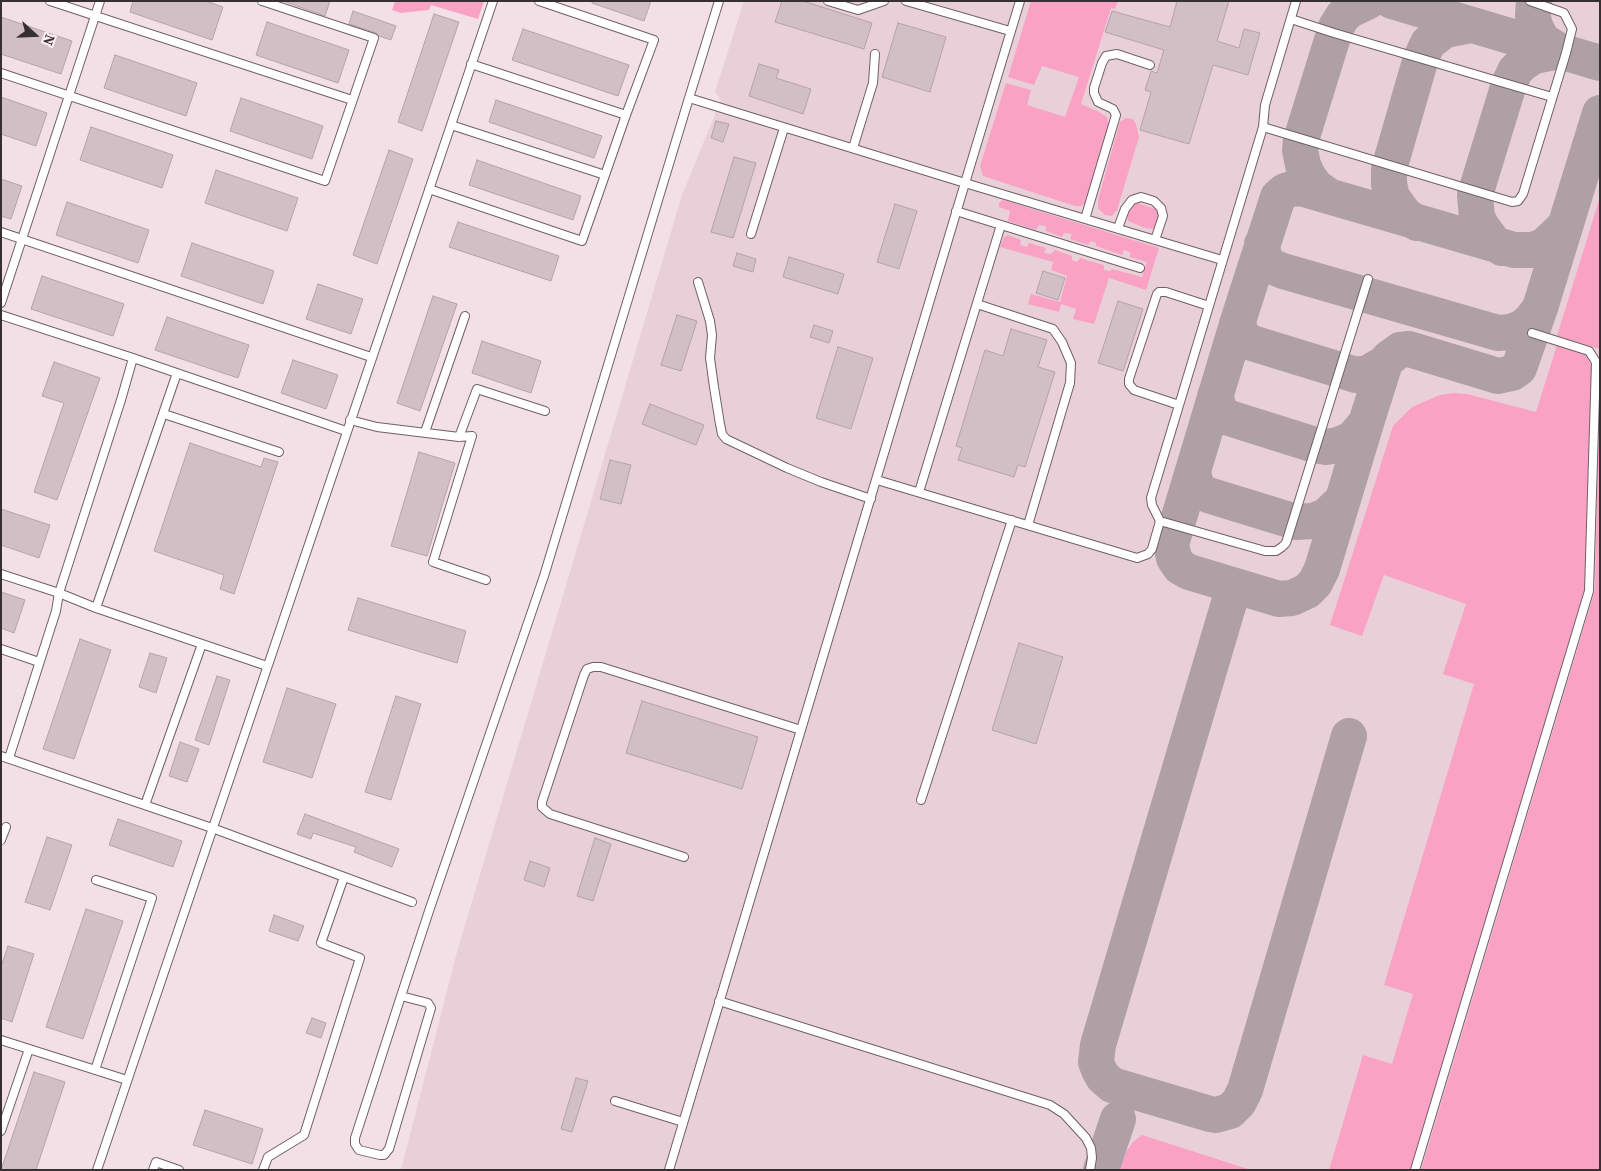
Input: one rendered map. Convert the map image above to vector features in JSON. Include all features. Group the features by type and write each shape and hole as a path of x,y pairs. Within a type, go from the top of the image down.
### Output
{"lane":[{"path":"50,1 352,100"},
{"path":"1,303 100,1"},
{"path":"1,73 325,181 374,38 262,1"},
{"path":"97,1170 493,1"},
{"path":"429,189 582,241 654,40 539,1"},
{"path":"401,996 428,1003 431,1008 389,1149 384,1155 380,1155 359,1150 355,1144 355,1138 401,996 544,576 719,1"},
{"path":"828,1 858,10 884,1"},
{"path":"906,1 1010,31"},
{"path":"669,1170 1020,1"},
{"path":"877,480 1137,558 1144,557 1152,549 1160,527 1160,521 1152,506 1151,498 1263,127 1264,105 1296,1"},
{"path":"1263,127 1515,202 1521,199 1523,194 1572,29 1564,13 1530,1"},
{"path":"1292,19 1552,97"},
{"path":"853,148 873,83 875,54"},
{"path":"1085,219 1116,115 1113,110 1098,102 1094,93 1102,63 1106,56 1117,54 1150,64"},
{"path":"471,64 626,115"},
{"path":"690,98 1222,260"},
{"path":"451,125 605,175"},
{"path":"752,234 784,128"},
{"path":"1118,228 1129,203 1136,198 1148,200 1158,204 1162,213 1162,223 1155,240"},
{"path":"956,211 1140,268"},
{"path":"919,492 1001,224"},
{"path":"1,232 371,357"},
{"path":"1160,521 1265,551 1276,551 1282,548 1286,543 1368,279"},
{"path":"698,282 710,321 711,368 720,424 726,439 796,472 871,499"},
{"path":"1180,405 1134,390 1129,384 1129,379 1157,294 1166,292 1208,306"},
{"path":"977,304 1053,329 1062,342 1071,363 1070,383 1028,525"},
{"path":"1,315 346,431"},
{"path":"425,432 465,316"},
{"path":"1414,1170 1589,591 1596,362 1589,351 1532,333"},
{"path":"133,358 122,400 59,592 56,611 5,757 212,828 412,902"},
{"path":"96,608 177,373"},
{"path":"459,436 477,389 545,411"},
{"path":"164,414 279,452"},
{"path":"350,420 377,428 472,436 433,562 486,580"},
{"path":"921,800 1012,520"},
{"path":"1,574 59,592 96,608 267,666"},
{"path":"145,805 202,644"},
{"path":"1,649 39,662"},
{"path":"684,857 550,814 542,807 587,669 593,667 601,668 801,730"},
{"path":"1,840 6,827"},
{"path":"263,1170 268,1157 304,1135 360,958 321,943 344,877"},
{"path":"95,1070 152,898 96,880"},
{"path":"719,1001 1050,1105 1064,1114 1086,1138 1091,1148 1090,1170"},
{"path":"1,1040 127,1080"},
{"path":"1,1131 29,1049"},
{"path":"615,1101 683,1122"},
{"path":"154,1170 156,1162 179,1170"}],"shaded area":[{"path":"395,1 484,1 478,19 431,5 429,10 401,13 392,10"},
{"path":"744,1 1600,1 1600,1170 401,1170 457,952 682,195 721,100 715,92"},
{"path":"1031,1 1118,1 1115,9 1111,8 1081,104 1107,117 1109,128 1088,200 1081,206 1075,206 983,176 980,166 1006,83 1031,90 1027,105 1065,117 1079,77 1042,66 1034,85 1008,77"},
{"path":"1126,118 1133,119 1139,137 1117,210 1112,216 1105,215 1098,208 1098,200 1120,122"},
{"path":"1600,197 1600,349 1557,336"},
{"path":"1003,200 1159,248 1146,290 1109,278 1094,324 1073,319 1076,309 1061,304 1059,312 1028,304 1031,294 1060,302 1067,276 1051,270 1053,262 1000,247 1004,237 1008,235 1021,240 1020,245 1027,247 1029,243 1046,248 1044,253 1051,254 1055,250 1072,256 1072,260 1077,262 1080,258 1104,265 1104,270 1110,271 1112,269 1142,277 1147,262 1130,257 1130,252 1124,250 1122,255 1096,246 1096,243 1091,241 1088,245 1070,239 1072,234 1064,233 1062,237 1046,231 1046,226 1039,225 1036,230 1008,221 1010,211 999,207 999,203"},
{"path":"1138,203 1158,210 1161,216 1157,226 1153,229 1128,221 1127,211 1131,205"},
{"path":"1557,345 1589,356 1593,380 1586,596 1412,1170 1329,1170 1363,1055 1392,1064 1413,994 1384,985 1474,684 1443,674 1466,604 1384,575 1362,636 1330,625 1393,426 1412,407 1440,395 1454,393 1467,394 1536,412"},
{"path":"1599,407 1600,1170 1421,1170 1595,590"},
{"path":"1142,1135 1251,1170 1120,1170 1126,1152 1133,1142"}],"building":[{"path":"133,1 206,1 223,7 212,40 130,12"},
{"path":"283,1 330,1 325,16"},
{"path":"592,1 651,1 644,21 592,3"},
{"path":"782,1 803,1 872,23 864,49 775,22"},
{"path":"1177,1 1229,1 1217,41 1239,48 1244,29 1260,33 1248,75 1213,65 1189,144 1140,130 1151,92 1145,90 1151,71 1157,73 1164,50 1105,32 1112,11 1170,27"},
{"path":"353,11 396,26 391,40 349,24"},
{"path":"434,14 459,22 422,131 398,122"},
{"path":"1,17 72,41 61,74 1,54"},
{"path":"267,22 349,50 338,83 256,55"},
{"path":"898,23 946,37 930,92 882,77"},
{"path":"523,29 629,65 618,96 512,60"},
{"path":"115,55 197,83 186,116 104,88"},
{"path":"759,64 779,70 776,78 811,89 803,114 749,96"},
{"path":"1,97 47,113 36,146 1,134"},
{"path":"241,98 323,126 312,159 230,131"},
{"path":"496,100 602,136 594,158 489,122"},
{"path":"716,121 729,124 723,142 711,138"},
{"path":"91,127 173,155 162,188 80,160"},
{"path":"389,150 413,159 377,264 353,255"},
{"path":"734,157 756,163 733,238 711,232"},
{"path":"477,160 581,196 573,220 469,185"},
{"path":"216,170 298,198 287,231 205,203"},
{"path":"1,179 22,186 11,219 1,216"},
{"path":"67,202 149,230 138,263 56,235"},
{"path":"895,204 917,211 899,269 877,262"},
{"path":"458,222 559,256 551,281 449,247"},
{"path":"192,243 274,271 263,304 181,276"},
{"path":"737,253 756,259 753,272 733,266"},
{"path":"789,257 844,274 838,294 783,277"},
{"path":"1043,271 1065,278 1058,300 1036,293"},
{"path":"42,276 124,304 113,336 31,309"},
{"path":"318,284 363,299 351,334 306,319"},
{"path":"433,296 457,304 420,411 397,403"},
{"path":"1118,301 1143,309 1123,371 1098,363"},
{"path":"677,315 697,321 681,371 661,365"},
{"path":"167,317 249,345 238,378 155,350"},
{"path":"814,325 833,331 829,343 810,337"},
{"path":"1011,329 1047,340 1038,367 1055,372 1025,467 1018,465 1014,477 958,460 962,448 956,446 985,350 1003,356"},
{"path":"482,341 541,361 531,393 472,373"},
{"path":"838,347 873,358 851,429 816,418"},
{"path":"293,360 338,375 326,409 281,393"},
{"path":"54,362 100,378 57,500 34,492 64,403 42,396"},
{"path":"650,404 704,425 696,445 642,424"},
{"path":"190,443 261,467 264,458 278,462 234,594 220,589 224,575 154,551"},
{"path":"419,452 455,463 427,556 391,546"},
{"path":"610,460 631,465 621,504 600,499"},
{"path":"1,509 50,525 39,558 1,545"},
{"path":"1,592 25,600 14,633 1,628"},
{"path":"358,598 466,631 457,663 348,630"},
{"path":"80,639 111,650 74,759 43,749"},
{"path":"1019,643 1063,657 1036,744 992,730"},
{"path":"150,653 167,658 156,693 139,687"},
{"path":"217,676 230,680 209,745 195,740"},
{"path":"287,688 336,704 312,778 263,762"},
{"path":"396,696 421,704 391,800 365,792"},
{"path":"642,701 758,737 742,789 626,753"},
{"path":"180,742 199,749 187,782 169,776"},
{"path":"305,814 399,849 392,867 354,852 356,847 313,833 311,839 297,834"},
{"path":"118,819 182,841 173,867 109,845"},
{"path":"47,837 72,845 50,910 25,902"},
{"path":"595,838 611,844 593,901 577,896"},
{"path":"530,861 550,868 544,887 524,880"},
{"path":"86,909 123,921 83,1039 46,1027"},
{"path":"274,915 304,926 298,941 269,931"},
{"path":"8,946 34,954 12,1022 1,1018 1,967"},
{"path":"312,1018 326,1023 321,1038 306,1033"},
{"path":"34,1072 65,1082 36,1170 1,1170"},
{"path":"576,1078 588,1081 572,1132 561,1129"},
{"path":"205,1110 263,1129 252,1164 193,1145"}],"taxiway":[{"path":"1329,196 1316,187 1308,176 1303,165 1300,150 1301,140 1336,27 1343,16 1350,10 1369,1"},
{"path":"1392,1 1600,63"},
{"path":"1534,1 1534,24 1545,42 1559,51"},
{"path":"1417,223 1405,215 1392,197 1389,184 1389,169 1421,58 1428,43 1445,30 1471,25"},
{"path":"1502,248 1493,242 1482,227 1477,217 1475,195 1509,84 1515,71 1534,56 1559,51"},
{"path":"1564,227 1544,246 1533,250 1514,250 1304,189 1294,188 1285,191 1278,197 1238,321 1171,544 1174,558 1180,567 1189,572 1279,599 1292,598 1307,591 1315,583 1322,569 1385,363 1389,358 1400,350 1409,349 1498,376 1512,373 1519,368 1540,308 1600,113"},
{"path":"1262,244 1266,261 1271,266 1283,271 1498,333 1511,332 1523,327 1540,308"},
{"path":"1238,321 1244,338 1252,343 1356,375 1368,373 1385,363"},
{"path":"1215,396 1220,411 1226,417 1326,447 1348,441 1366,423"},
{"path":"1193,472 1196,485 1202,492 1208,495 1296,522 1313,521 1326,516 1342,501"},
{"path":"1234,586 1098,1045 1096,1062 1103,1077 1112,1085 1216,1115 1230,1111 1239,1102 1245,1090 1349,736"},
{"path":"1101,1170 1118,1119"}]}
